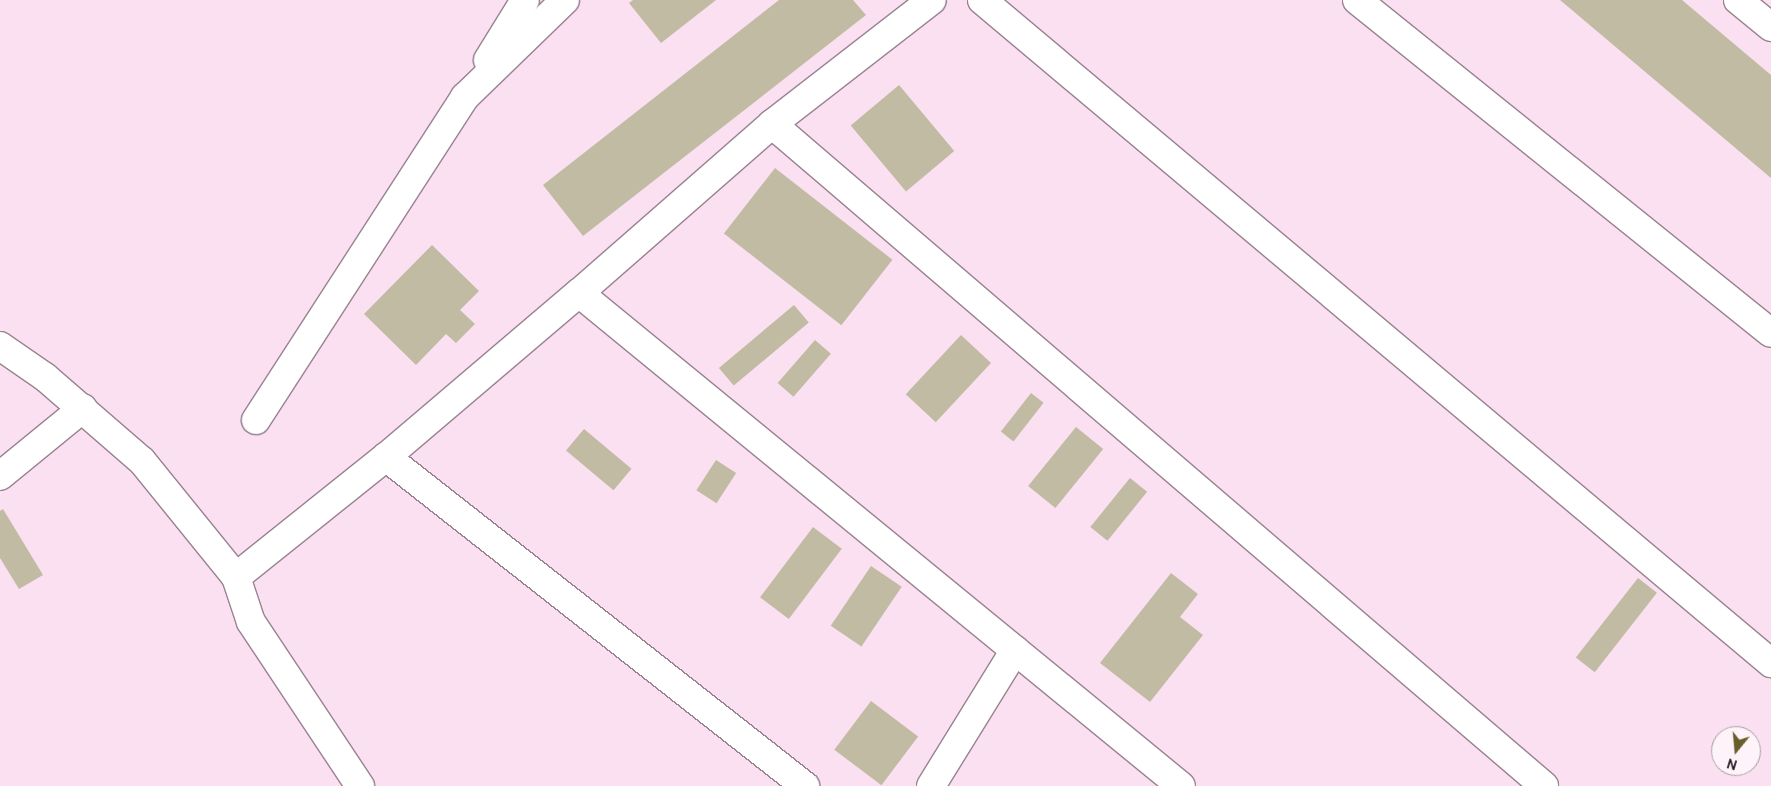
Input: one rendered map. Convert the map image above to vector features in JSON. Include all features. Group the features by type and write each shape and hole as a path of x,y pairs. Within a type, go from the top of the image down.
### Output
{"street":[{"path":"256,420 465,97 525,0"},
{"path":"465,97 565,0"},
{"path":"982,0 1771,663"},
{"path":"1357,0 1771,333"},
{"path":"1738,0 1771,27"},
{"path":"236,577 386,457 579,293 772,124 915,5"},
{"path":"772,124 1544,786"},
{"path":"579,293 1181,786"},
{"path":"0,346 45,377 142,461 236,577 252,622 360,786"},
{"path":"0,476 83,408"},
{"path":"386,457 805,786"},
{"path":"931,786 1015,650"}],"building":[{"path":"633,0 716,0 661,43 629,3"},
{"path":"779,0 853,0 866,15 583,236 543,185"},
{"path":"1560,0 1682,0 1771,75 1771,178"},
{"path":"899,85 954,151 906,191 851,125"},
{"path":"775,168 892,260 841,325 724,233"},
{"path":"432,245 479,291 460,310 475,324 456,343 446,334 416,365 364,314"},
{"path":"794,305 809,323 734,386 719,368"},
{"path":"961,335 991,363 936,422 906,394"},
{"path":"815,340 831,354 793,397 778,383"},
{"path":"1031,393 1044,403 1013,441 1001,432"},
{"path":"1076,427 1103,449 1055,508 1028,486"},
{"path":"584,429 631,469 613,490 566,450"},
{"path":"716,460 736,473 717,503 696,490"},
{"path":"1130,478 1147,492 1107,541 1090,527"},
{"path":"3,509 43,575 19,589 0,558 0,511"},
{"path":"813,527 842,549 789,619 760,597"},
{"path":"871,566 902,587 861,646 831,626"},
{"path":"1171,573 1198,594 1180,617 1203,635 1150,702 1100,663"},
{"path":"1638,578 1657,593 1595,672 1576,658"},
{"path":"871,701 918,737 881,785 834,750"}]}
